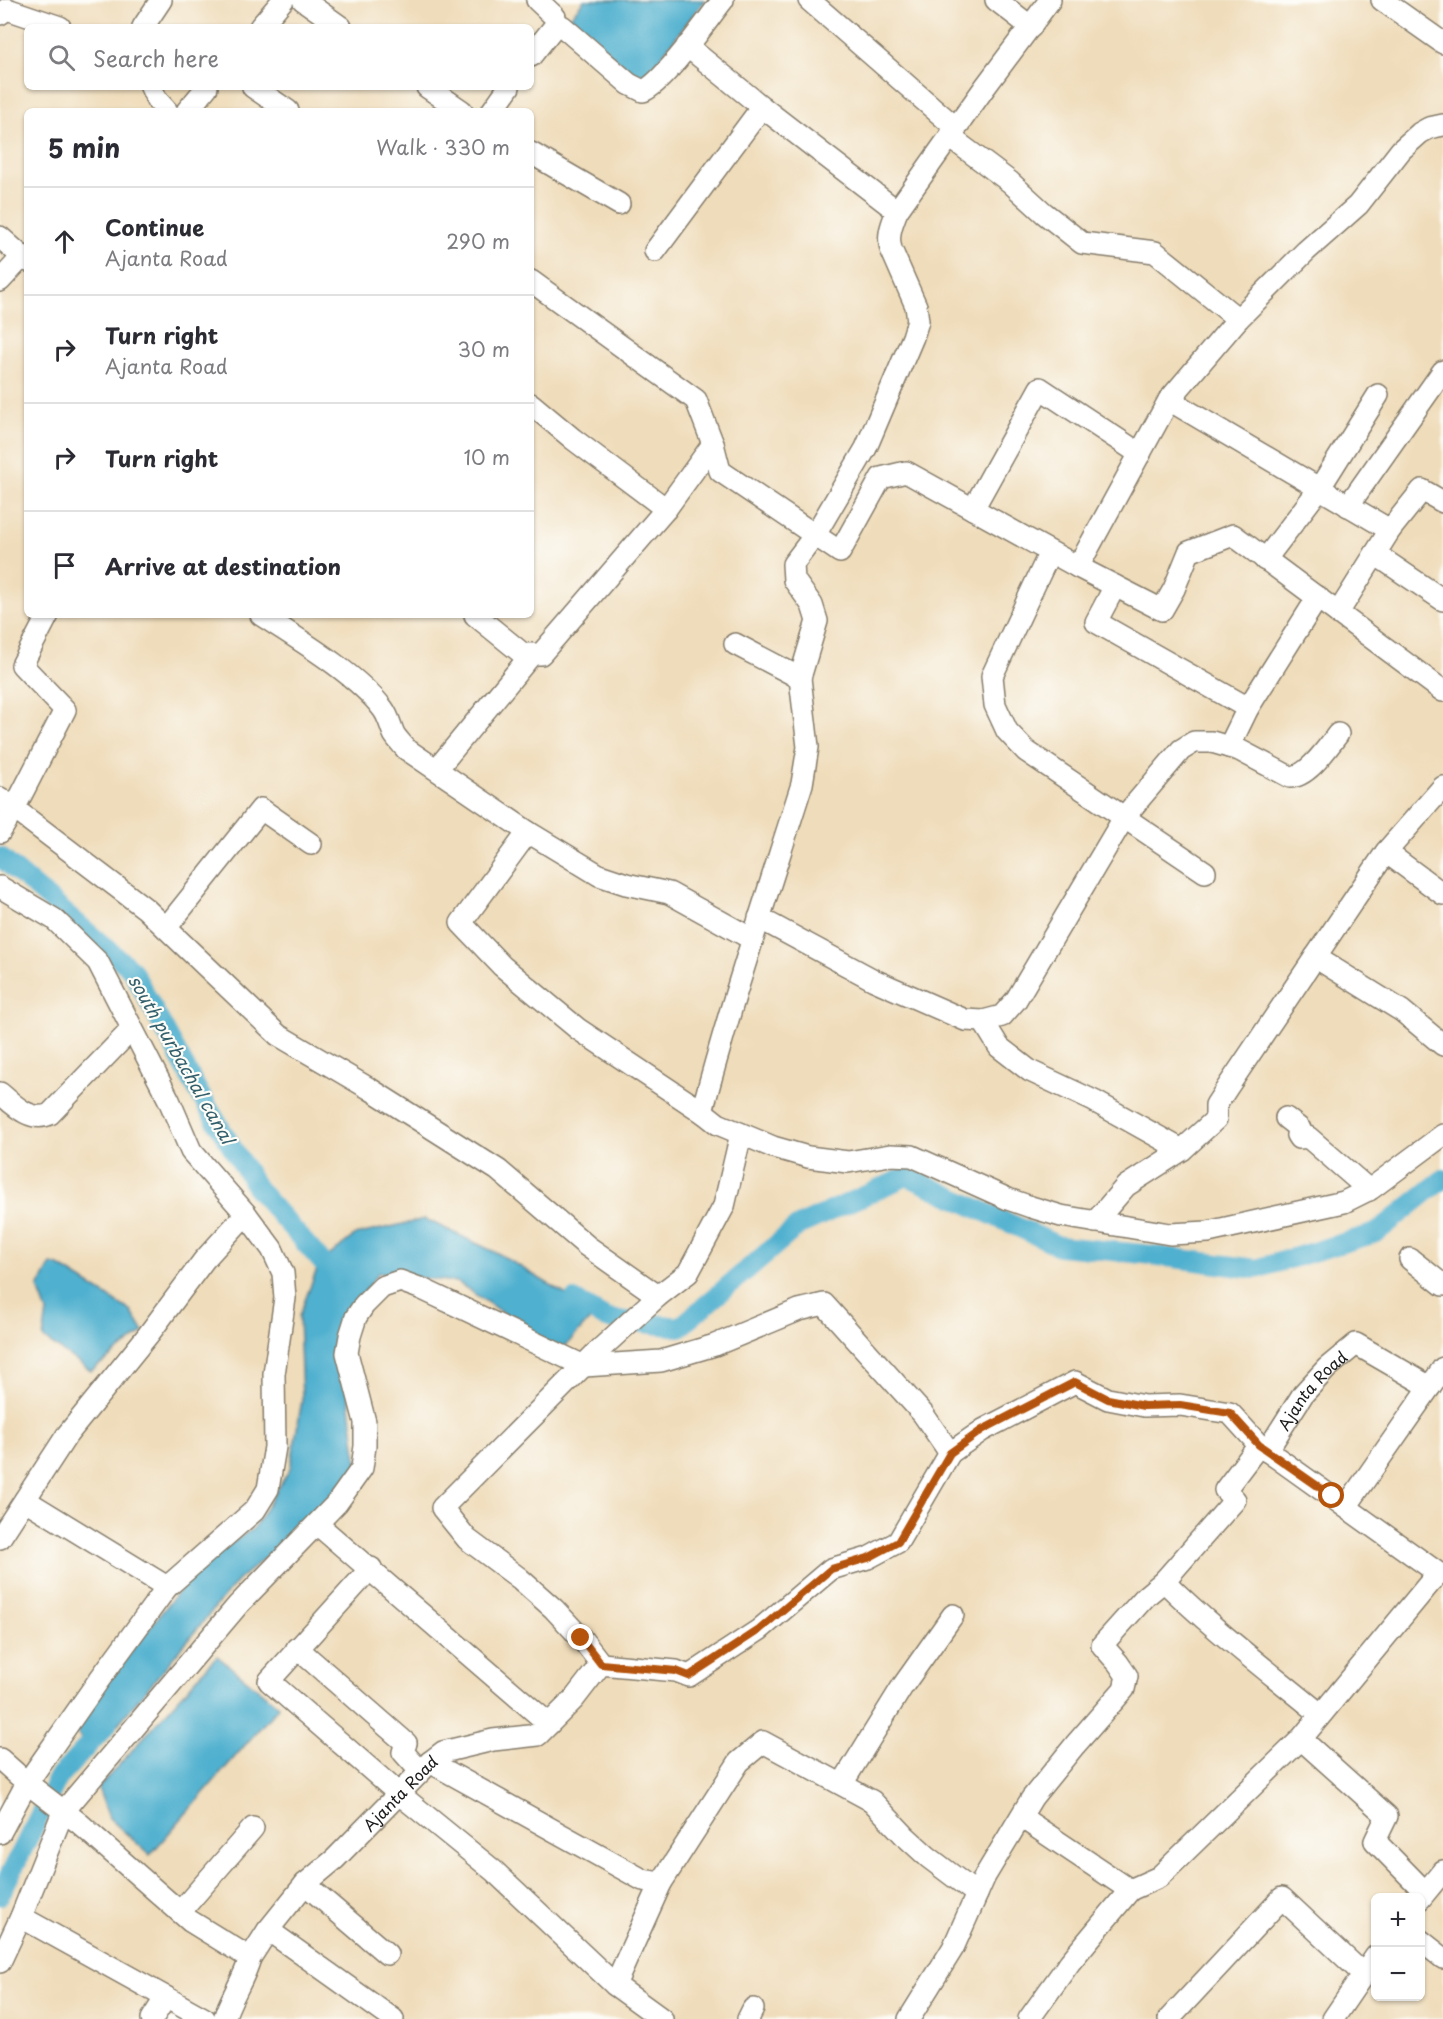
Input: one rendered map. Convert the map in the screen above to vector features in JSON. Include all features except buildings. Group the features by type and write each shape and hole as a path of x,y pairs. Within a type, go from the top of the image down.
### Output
{"street":[{"path":"145,24 162,0"},
{"path":"263,24 283,0"},
{"path":"303,0 337,24"},
{"path":"537,0 555,17"},
{"path":"534,52 554,27 562,26 629,84 643,91 667,71 723,0"},
{"path":"809,0 953,132 1044,213 1082,243 1155,252 1238,319"},
{"path":"996,0 1031,27"},
{"path":"704,1113 703,1108 712,1075 805,768 808,747 800,678 801,668 817,621 812,605 794,580 793,564 815,535 866,448 918,321 916,306 888,240 897,211 1050,0"},
{"path":"1383,0 1443,43"},
{"path":"0,14 7,9 51,24"},
{"path":"687,46 897,211"},
{"path":"152,90 164,108"},
{"path":"190,108 205,90"},
{"path":"257,90 284,108"},
{"path":"431,90 458,108"},
{"path":"494,108 507,90"},
{"path":"655,251 762,107"},
{"path":"1078,567 1169,400 1238,319 1306,251 1358,205 1401,150 1420,133 1443,125"},
{"path":"534,155 619,204"},
{"path":"0,237 24,257"},
{"path":"0,281 24,259"},
{"path":"534,283 696,400 713,444 720,471 840,552 881,478 906,472 1050,552 1162,610 1174,589 1189,552 1233,535 1443,691"},
{"path":"1348,506 1443,371"},
{"path":"973,509 1040,388 1140,454"},
{"path":"1266,560 1319,489 1378,395"},
{"path":"1169,400 1390,530"},
{"path":"534,406 666,509"},
{"path":"479,618 523,654 541,654 666,509 713,444"},
{"path":"1338,613 1390,530 1422,490 1443,502"},
{"path":"1050,552 992,676 995,705 1007,731 1026,751 1205,872"},
{"path":"1375,554 1443,600"},
{"path":"1115,586 1096,622 1248,708"},
{"path":"1229,747 1248,708 1318,597"},
{"path":"46,618 22,665 65,710 5,815 146,909 278,1035 370,1089 498,1170 587,1246 658,1296"},
{"path":"266,618 316,651 360,685 382,707 395,735 406,748 528,832 599,875 626,884 669,893 752,939"},
{"path":"735,644 800,678"},
{"path":"437,769 531,655"},
{"path":"759,918 890,987 965,1020 983,1021 1002,1016 1016,1000 1125,816 1181,750 1194,742 1212,742 1239,750 1290,777 1296,777 1304,773 1338,734"},
{"path":"1095,1222 1126,1186 1182,1150 1216,1119 1216,1106 1221,1097 1386,852 1443,788"},
{"path":"166,928 261,809 311,844"},
{"path":"528,832 461,923 502,966 578,1029 718,1124 773,1147 827,1161 848,1162 890,1155 912,1156 1016,1202 1061,1216 1170,1234 1208,1232 1344,1203 1369,1190 1443,1135"},
{"path":"1386,852 1443,894"},
{"path":"0,887 54,919 98,962 169,1100 191,1151 272,1249 283,1273 285,1299 274,1374 275,1447 268,1489 255,1510 167,1587 99,1680 43,1796 21,1917 0,1962"},
{"path":"1315,957 1402,1011 1443,1045"},
{"path":"983,1021 999,1047 1030,1071 1094,1101 1182,1150"},
{"path":"0,1093 19,1109 35,1118 43,1118 50,1114 131,1030"},
{"path":"1286,1118 1300,1129 1297,1136 1299,1138 1308,1137 1369,1190"},
{"path":"741,1134 724,1206 688,1273 658,1296 590,1360 442,1508 467,1539 519,1578 554,1610 581,1638 601,1664 676,1671 689,1676 759,1630 831,1569 868,1558 898,1542 950,1453 982,1430 1075,1382 1108,1399 1144,1406 1180,1405 1230,1413 1263,1448 1441,1571 1301,1739 1159,1876 1130,1890 1070,1962 1029,2019"},
{"path":"0,1538 67,1435 148,1335 204,1260 246,1215"},
{"path":"1410,1259 1443,1285"},
{"path":"0,1833 43,1796 238,1605 337,1503 362,1468 366,1446 365,1422 347,1353 356,1317 364,1305 382,1287 400,1281 590,1360 661,1361 715,1345 799,1310 824,1304 923,1414 950,1453"},
{"name":"Ajanta Road","path":"1263,1448 1303,1394 1327,1368 1356,1344 1439,1374 1346,1507"},
{"path":"909,2019 953,1948 985,1876 1032,1798 1124,1689 1127,1676 1102,1645 1146,1596 1164,1581 1235,1500 1225,1490 1263,1448"},
{"path":"25,1500 167,1587"},
{"path":"317,1524 371,1568 549,1724"},
{"path":"371,1568 269,1681 398,1793 494,1871 615,1985 662,2019"},
{"path":"1164,1581 1239,1649 1320,1714"},
{"path":"842,1784 902,1687 952,1615"},
{"path":"297,1648 406,1743 403,1752 425,1766 643,1880 661,1883"},
{"name":"Ajanta Road","path":"224,2019 246,1973 250,1958 268,1930 305,1884 334,1859 425,1766 443,1752 493,1740 538,1735 574,1699 601,1664"},
{"path":"1301,1739 1387,1816 1374,1841 1421,1893"},
{"path":"615,1985 661,1883 739,1762 763,1742 872,1801 928,1857 977,1894"},
{"path":"0,1759 79,1823 190,1921 250,1958"},
{"path":"1021,1817 1130,1890"},
{"path":"180,1912 253,1828"},
{"path":"1425,1893 1443,1871"},
{"path":"305,1884 387,1954"},
{"path":"1168,2019 1282,1898 1362,1973"},
{"path":"21,1917 205,2019"},
{"path":"268,1930 393,2019"},
{"path":"1425,1944 1443,1958"},
{"path":"1336,2018 1362,1973 1371,1962"},
{"path":"153,2019 166,1997"}],"water":[{"path":"584,0 705,0 642,81 569,19"},
{"path":"425,1219 501,1255 596,1313 560,1352 457,1282 378,1273 340,1326 358,1469 293,1534 237,1581 103,1742 83,1744 74,1723 200,1564 254,1528 290,1469 302,1400 299,1316 319,1264 355,1235"},
{"path":"51,1264 59,1266 131,1311 144,1332 91,1371 43,1338 47,1312 38,1288"},
{"path":"217,1656 279,1706 150,1855 109,1818 98,1788"}],"waterway":[{"name":"south purbachal canal","path":"0,857 132,970 198,1091 258,1190 338,1280"},
{"path":"574,1300 607,1319 680,1327 798,1226 907,1176 1059,1246 1144,1254 1256,1269 1376,1233 1443,1179"},
{"path":"0,1895 58,1778 107,1725"}],"route":[{"path":"581,1638 601,1664 676,1671 689,1676 759,1630 831,1569 868,1558 898,1542 950,1453 982,1430 1075,1382 1108,1399 1144,1406 1180,1405 1230,1413 1259,1445 1332,1496"}]}
